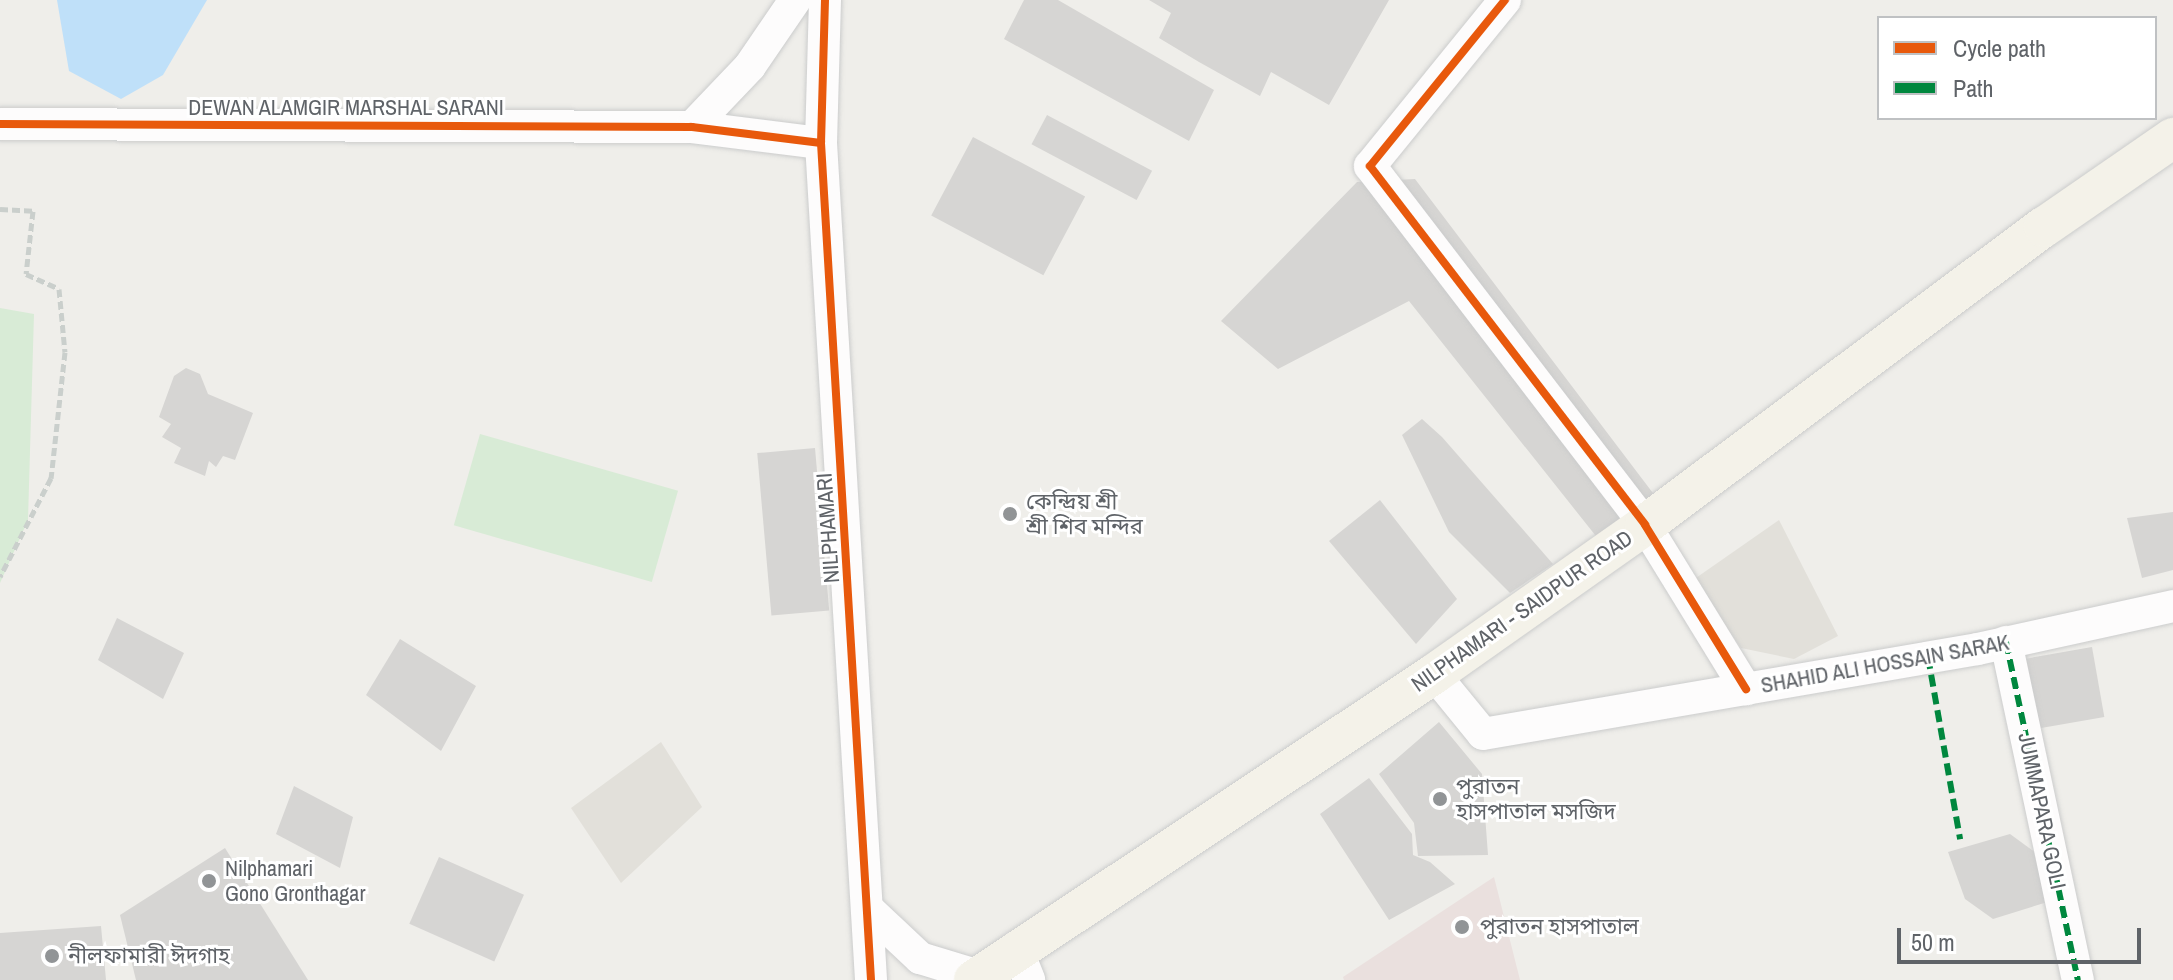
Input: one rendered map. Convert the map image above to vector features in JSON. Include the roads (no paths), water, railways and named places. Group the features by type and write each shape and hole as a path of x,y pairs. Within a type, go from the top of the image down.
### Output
{"main road":[{"name":"NILPHAMARI - SAIDPUR ROAD","path":"976,978 1022,964 1645,525 2044,227 2173,138"}],"street":[{"path":"692,127 750,66 795,0"},
{"path":"821,143 825,0"},
{"path":"1505,0 1370,166 1645,525 1746,689"},
{"name":"DEWAN ALAMGIR MARSHAL SARANI","path":"0,124 692,127 821,143"},
{"name":"NILPHAMARI","path":"821,143 870,911 871,980"},
{"name":"SHAHID ALI HOSSAIN SARAK","path":"1434,674 1483,734 2006,642 2173,606"},
{"name":"JUMMAPARA GOLI","path":"2006,642 2078,980"},
{"path":"870,911 920,958 976,978"}],"water":[{"path":"57,0 207,0 163,75 121,99 69,71"}],"place":[{"name":"কেন্দ্রিয় শ্রী শ্রী শিব মন্দির","path":"1010,514"},
{"name":"পুরাতন হাসপাতাল মসজিদ","path":"1440,799"},
{"name":"Nilphamari Gono Gronthagar","path":"209,881"},
{"name":"পুরাতন হাসপাতাল","path":"1462,927"},
{"name":"নীলফামারী ঈদগাহ","path":"52,956"}]}
